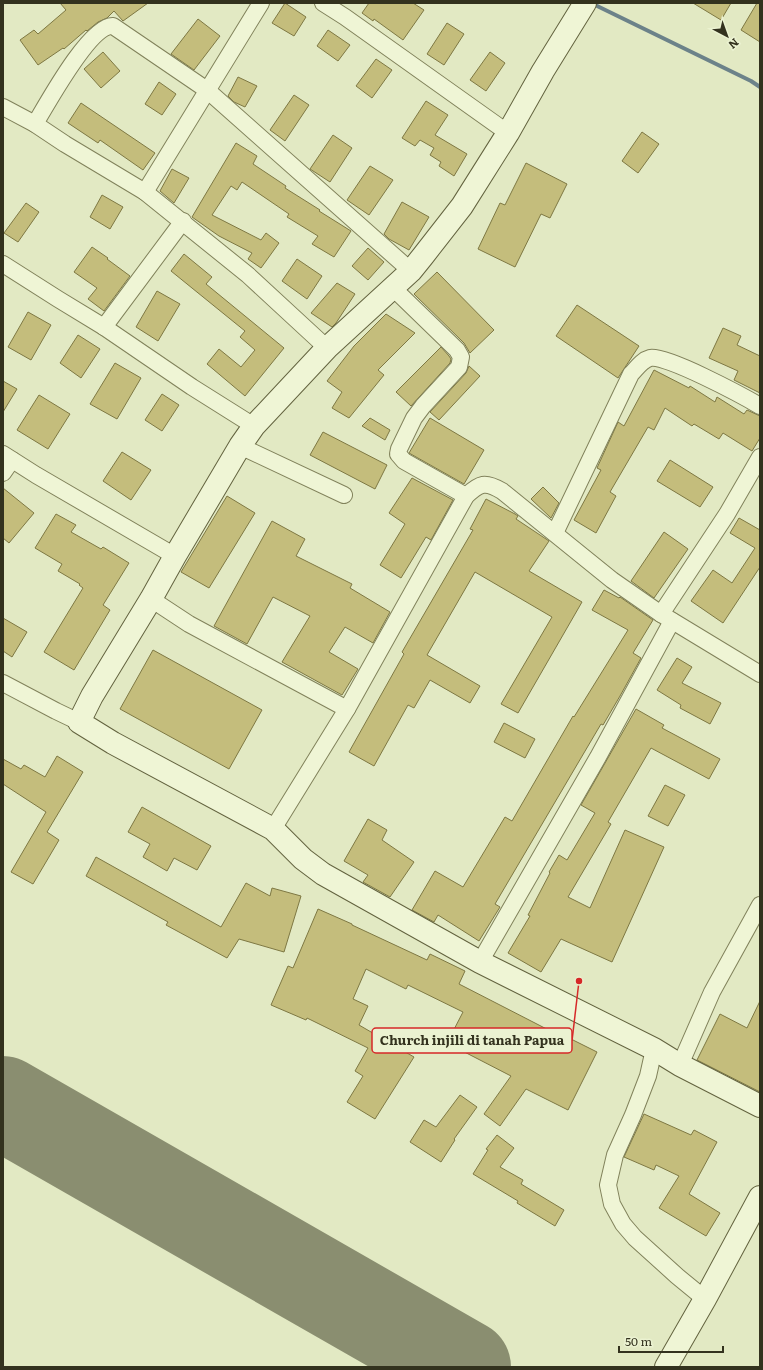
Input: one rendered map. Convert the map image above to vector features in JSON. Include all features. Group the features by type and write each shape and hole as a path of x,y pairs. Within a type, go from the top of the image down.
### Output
{"street":[{"path":"145,192 261,3"},
{"path":"323,3 508,133"},
{"path":"79,722 89,701 151,599 240,446 254,426 327,348 410,271 423,256 462,206 508,133 543,71 585,3"},
{"path":"34,124 68,70 93,37 108,26 113,26 207,90 410,271"},
{"path":"3,107 34,124 145,192 183,221 248,275 327,348"},
{"path":"104,326 183,221"},
{"path":"3,264 104,326 254,426"},
{"path":"392,287 457,350 461,360 459,367 414,418 398,454 404,462 466,496"},
{"path":"555,533 631,374 650,358 664,360 702,376 760,406"},
{"path":"240,446 344,495"},
{"path":"3,473 7,457 36,476 175,556"},
{"path":"480,962 598,757 667,618 760,457"},
{"path":"273,829 347,708 466,496 479,485 492,485 502,491 612,580 667,618 760,674"},
{"path":"151,599 207,634 347,708"},
{"path":"3,683 79,722 113,743 273,829 303,859 323,874 480,962 654,1049 677,1063 760,1106"},
{"path":"648,1076 677,1063 712,992 760,905"},
{"path":"654,1049 648,1076 615,1155 608,1185 612,1204 623,1224 635,1238 705,1299"},
{"path":"666,1367 705,1299 760,1197"}],"building":[{"path":"60,3 148,3 123,21 114,11 107,18 98,22 87,31 86,30 64,49 63,48 38,65 20,40 34,30 38,34 66,10"},
{"path":"285,3 306,17 294,36 272,23"},
{"path":"369,3 413,3 424,10 403,40 374,19 373,21 362,13"},
{"path":"693,3 731,3 721,20"},
{"path":"757,3 760,3 760,42 741,30"},
{"path":"198,19 220,36 194,70 171,54"},
{"path":"447,23 464,34 444,65 427,54"},
{"path":"328,30 350,45 338,61 317,46"},
{"path":"103,52 120,71 101,88 84,69"},
{"path":"490,52 505,63 486,91 470,80"},
{"path":"376,59 392,70 372,98 356,86"},
{"path":"238,77 257,86 245,107 234,102 228,96"},
{"path":"159,82 176,94 162,115 145,104"},
{"path":"294,95 309,105 285,141 270,130"},
{"path":"426,101 448,115 435,135 467,154 454,176 439,166 441,162 430,155 434,148 420,140 415,146 402,138"},
{"path":"81,103 155,153 143,170 100,140 98,143 68,123"},
{"path":"642,132 659,144 638,173 622,161"},
{"path":"333,135 352,148 330,182 310,169"},
{"path":"236,143 257,156 253,164 286,186 285,188 351,231 334,257 312,244 318,236 287,217 289,214 242,182 237,190 231,186 212,215 261,240 266,233 279,243 261,268 248,259 252,253 219,236 192,217"},
{"path":"526,163 567,184 550,218 541,214 515,267 478,249 500,203 505,205"},
{"path":"370,166 393,180 369,215 347,200"},
{"path":"172,169 189,178 174,203 160,191"},
{"path":"102,195 123,207 110,229 90,217"},
{"path":"402,202 429,217 409,250 389,239 384,234"},
{"path":"26,203 39,212 18,242 4,233"},
{"path":"92,247 130,276 104,311 88,299 97,288 74,272"},
{"path":"368,248 384,262 368,280 352,266"},
{"path":"184,254 212,277 206,284 284,348 245,396 207,364 219,349 241,367 255,350 240,337 245,331 171,271"},
{"path":"297,259 322,276 307,299 282,281"},
{"path":"437,272 494,330 470,353 464,343 414,294"},
{"path":"337,283 355,294 332,327 311,313"},
{"path":"157,291 180,304 158,341 136,327"},
{"path":"577,305 639,346 618,378 556,336"},
{"path":"28,312 51,325 31,360 8,347"},
{"path":"386,314 415,333 378,370 384,375 349,418 332,408 342,392 327,381 354,346"},
{"path":"723,328 741,336 737,345 760,356 760,393 734,380 738,371 709,358"},
{"path":"78,335 100,349 81,378 60,363"},
{"path":"441,347 451,359 450,363 411,406 396,392"},
{"path":"115,363 141,378 117,419 90,404"},
{"path":"469,366 480,376 439,420 430,412 466,373"},
{"path":"654,370 689,388 690,386 715,402 717,397 744,414 747,410 760,416 760,438 752,451 723,433 719,439 694,424 692,426 665,408 654,430 648,427 610,492 616,496 596,533 574,520 601,470 597,468 618,422 624,426"},
{"path":"3,381 17,389 3,412"},
{"path":"162,394 179,405 162,431 145,420"},
{"path":"39,395 70,414 48,449 17,430"},
{"path":"370,418 390,430 385,440 362,426"},
{"path":"430,418 484,450 464,484 409,453"},
{"path":"323,432 387,465 375,489 310,455"},
{"path":"122,452 151,470 131,500 103,481"},
{"path":"670,460 713,487 700,507 657,481"},
{"path":"412,478 453,500 431,540 426,537 401,578 380,565 405,524 389,513"},
{"path":"543,487 559,503 551,518 531,499"},
{"path":"3,488 34,513 9,543 3,538"},
{"path":"227,496 255,513 209,588 181,572"},
{"path":"486,499 518,516 516,519 549,541 529,571 582,602 518,713 501,704 552,617 475,572 427,655 480,686 470,703 430,680 414,708 408,705 374,766 349,752 404,654 402,652 473,530 470,529"},
{"path":"56,514 76,525 71,532 101,549 103,547 129,563 103,605 110,610 74,670 44,652 83,588 79,585 80,584 58,571 62,564 35,548"},
{"path":"739,518 760,530 760,567 723,623 691,601 713,570 732,583 755,548 730,533"},
{"path":"272,521 305,539 296,556 352,584 350,588 390,612 373,643 345,627 329,652 358,669 342,695 282,662 310,616 273,597 247,644 214,626"},
{"path":"664,532 688,549 654,598 631,581"},
{"path":"604,590 619,598 620,597 653,620 633,653 641,658 603,725 601,724 495,904 500,907 479,941 438,915 434,922 412,910 435,871 463,887 505,817 512,821 573,716 574,717 628,630 592,610"},
{"path":"3,618 27,632 12,657 3,651"},
{"path":"153,650 262,710 229,769 120,709"},
{"path":"677,658 692,667 682,683 721,703 710,724 680,708 681,705 657,690"},
{"path":"636,709 664,725 662,728 720,759 709,779 651,748 608,822 611,824 568,897 590,908 625,830 664,847 612,962 561,939 541,972 508,953 530,916 528,915 559,855 567,860 595,813 581,805"},
{"path":"504,723 535,739 525,758 494,742"},
{"path":"57,756 83,772 47,832 59,840 33,884 11,872 46,812 3,784 3,759 21,769 24,765 45,777"},
{"path":"665,785 685,795 668,826 648,816"},
{"path":"142,807 211,846 197,870 174,858 167,871 143,857 150,844 128,832"},
{"path":"368,819 387,830 382,840 414,862 390,897 363,882 368,875 344,861"},
{"path":"96,857 221,927 246,883 270,896 272,888 301,896 284,952 239,939 227,958 166,925 168,922 86,876"},
{"path":"318,909 427,960 430,954 465,971 459,984 570,1041 571,1039 597,1052 568,1110 526,1089 500,1126 484,1114 511,1076 447,1043 463,1012 408,985 406,989 366,969 353,999 368,1006 359,1025 414,1057 375,1119 347,1102 363,1076 355,1071 368,1048 307,1018 306,1020 271,1005 288,966 293,968"},
{"path":"760,1001 760,1092 697,1060 720,1014 747,1028"},
{"path":"460,1095 477,1107 454,1139 455,1140 441,1162 410,1142 424,1120 436,1127"},
{"path":"644,1114 691,1135 694,1130 717,1142 689,1194 720,1213 706,1236 659,1208 679,1176 656,1165 654,1170 624,1157"},
{"path":"497,1135 514,1148 500,1167 523,1180 521,1184 564,1210 555,1226 517,1203 518,1201 473,1174 488,1150 486,1149"}],"waterway":[{"path":"591,3 751,81 760,87"}],"taxiway":[{"path":"372,1314 404,1367"},
{"path":"458,1363 460,1367"}],"runway":[{"path":"3,1103 464,1367"}],"place":[{"name":"Church injili di tanah Papua","path":"579,981"}]}
